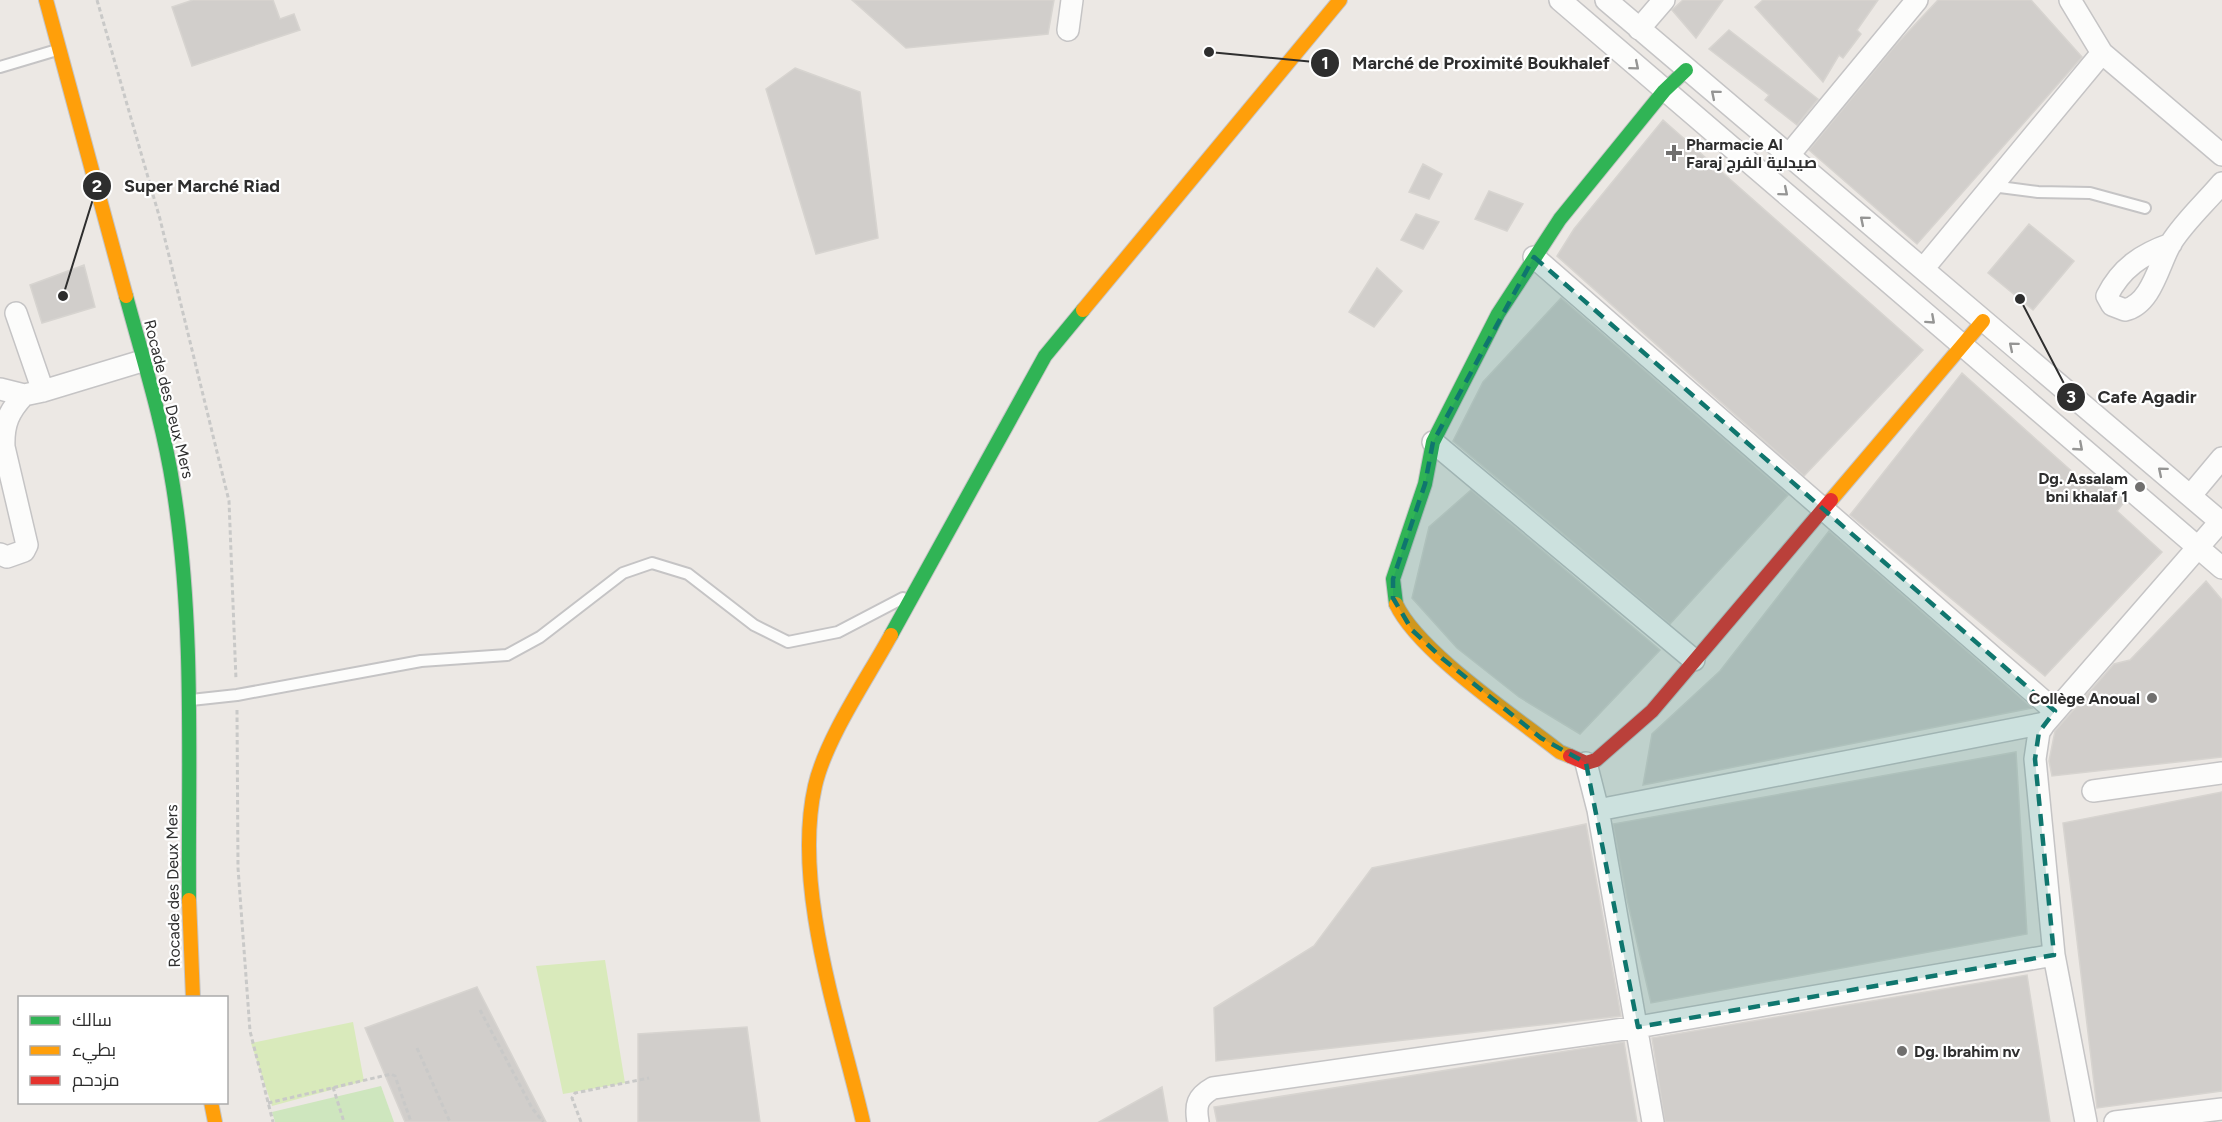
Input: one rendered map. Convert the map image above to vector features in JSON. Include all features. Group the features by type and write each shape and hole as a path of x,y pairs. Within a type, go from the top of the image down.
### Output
{"main road":[{"name":"Rocade des Deux Mers","path":"46,0 163,432 176,491 185,576 193,996"},
{"path":"863,1122 817,916 811,863 811,824 815,787 833,740 912,593 1045,356 1340,0"},
{"path":"1686,70 1664,91 1560,219 1534,257 1470,366 1433,442 1425,484 1393,579 1393,597 1400,613 1412,630 1443,659 1560,752 1586,763 1605,754 1652,711 1983,321"},
{"path":"211,1104 215,1122"}],"street":[{"path":"1068,30 1072,0"},
{"path":"1560,0 2222,568"},
{"path":"1606,0 2191,495 2221,523 2196,548 2133,625 2038,732 2035,759 2054,956 2086,1122"},
{"path":"1639,28 1664,0"},
{"path":"1788,156 1917,0"},
{"path":"2070,0 2102,53 2222,155"},
{"path":"1923,268 2102,53"},
{"path":"2171,244 2222,183"},
{"path":"1534,257 1823,508 2050,717"},
{"path":"16,313 34,393"},
{"path":"0,554 7,557 24,551 27,544 4,447 3,431 11,410 34,393 142,361"},
{"path":"0,389 34,393"},
{"path":"1433,442 1694,660"},
{"path":"2191,495 2222,458"},
{"path":"1598,810 2050,717"},
{"path":"1586,763 1598,810 1653,1122"},
{"path":"2093,791 2222,773"},
{"path":"1198,1122 1196,1109 1198,1100 1213,1088 1638,1027 2054,956"},
{"path":"2115,1122 2222,1109"}],"lane":[{"path":"0,67 60,49"},
{"path":"1992,186 2038,192 2090,193 2145,208"},
{"path":"188,701 248,693 421,662 507,655 540,637 623,573 652,563 688,574 754,625 788,642 838,632 912,593"}],"path":[{"path":"480,1010 532,1108 543,1122"},
{"path":"417,1048 450,1122"},
{"path":"268,1103 392,1074 395,1076 411,1122"},
{"path":"581,1122 572,1098 575,1093 648,1078"},
{"path":"333,1086 344,1122"}],"highlighted area":[{"path":"1534,257 2055,711 2039,732 2035,759 2054,955 1638,1027 1586,763 1541,738 1443,659 1412,630 1393,598 1393,579 1425,484 1433,442"}],"green space":[{"path":"605,960 625,1083 563,1094 536,966"},
{"path":"353,1022 364,1081 272,1106 251,1043"},
{"path":"381,1086 394,1122 275,1122 272,1112"}],"building":[{"path":"193,0 273,0 280,19 294,14 300,30 192,66 172,7"},
{"path":"852,0 1054,0 1048,34 906,48"},
{"path":"1683,0 1723,0 1696,38 1672,10"},
{"path":"1763,0 1878,0 1857,30 1861,34 1843,58 1839,55 1823,82 1755,7"},
{"path":"1938,0 2031,0 2082,57 1917,244 1809,150 1894,47"},
{"path":"1729,30 1818,99 1797,125 1765,100 1769,95 1709,49"},
{"path":"795,68 860,92 878,238 816,254 766,89"},
{"path":"1663,120 1923,350 1804,476 1557,256 1574,229"},
{"path":"1423,164 1442,174 1429,199 1409,192"},
{"path":"1489,191 1523,204 1507,231 1475,219"},
{"path":"1416,214 1439,222 1423,249 1401,240"},
{"path":"2029,224 2074,261 2033,310 1988,273"},
{"path":"84,265 95,307 42,323 30,285"},
{"path":"1377,268 1402,291 1374,327 1349,312"},
{"path":"1561,298 1788,495 1670,624 1453,441 1483,382"},
{"path":"1962,373 2086,484 2094,475 2125,501 2117,511 2162,552 2045,676 1850,515"},
{"path":"1471,490 1660,650 1580,734 1519,697 1457,648 1412,598 1429,527"},
{"path":"1829,531 2032,708 1643,785 1652,734 1720,671"},
{"name":"Collège Anoual","path":"2206,581 2222,600 2222,757 2052,776 2049,761 2055,731 2114,664 2130,660"},
{"path":"2016,752 2027,934 1651,1003 1627,899 1613,824"},
{"path":"2222,792 2222,1091 2097,1108 2063,823"},
{"path":"1586,824 1621,1016 1216,1061 1214,1008 1314,946 1372,868"},
{"path":"2027,975 2050,1122 1665,1122 1652,1038"},
{"path":"477,987 546,1122 405,1122 365,1028"},
{"path":"747,1027 760,1122 638,1122 638,1034"},
{"path":"1624,1042 1637,1122 1217,1122 1214,1107"},
{"path":"1162,1087 1168,1122 1099,1122"}],"traffic: fast":[{"path":"1396,604 1393,579 1425,484 1433,442 1498,314 1560,219 1664,91 1686,70"},
{"path":"126,296 164,438 180,538 185,589 189,693 189,900"},
{"path":"891,635 1045,356 1083,310"}],"traffic: slow":[{"path":"46,0 126,296"},
{"path":"1083,310 1340,0"},
{"path":"1831,500 1983,321"},
{"path":"1396,604 1408,623 1446,663 1560,752 1570,756"},
{"path":"863,1122 832,998 814,910 810,867 810,825 815,786 828,748 891,635"},
{"path":"189,900 193,996"},
{"path":"211,1104 215,1122"}],"traffic: jam":[{"path":"1570,756 1586,763 1596,760 1652,711 1831,500"}],"place":[{"name":"Marché de Proximité Boukhalef","path":"1209,52"},
{"name":"Pharmacie Al Faraj صيدلية الفرج","path":"1674,153"},
{"name":"Super Marché Riad","path":"63,296"},
{"name":"Cafe Agadir","path":"2020,299"},
{"name":"Dg. Assalam bni khalaf 1","path":"2140,487"},
{"name":"Collège Anoual","path":"2152,698"},
{"name":"Dg. Ibrahim nv","path":"1902,1051"}]}
